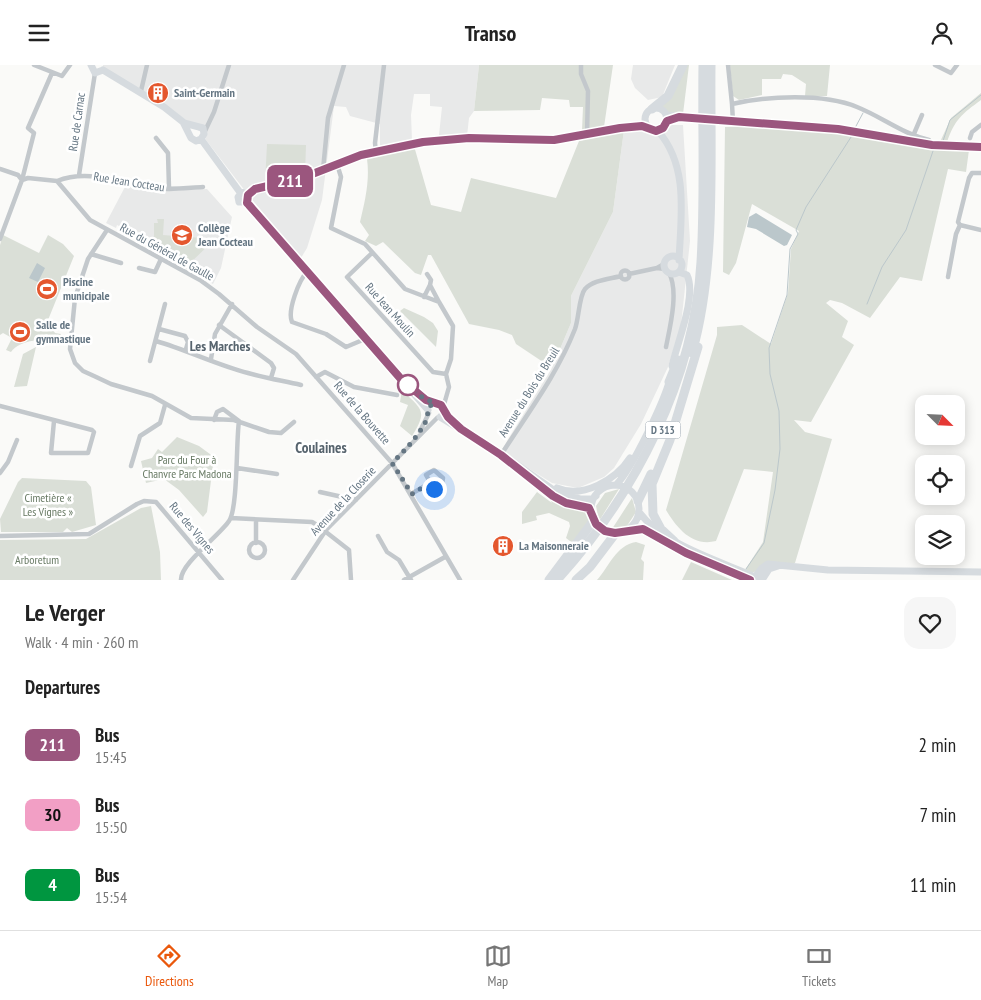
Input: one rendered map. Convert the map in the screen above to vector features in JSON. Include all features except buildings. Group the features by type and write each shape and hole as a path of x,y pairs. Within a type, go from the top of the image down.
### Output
{"highway":[{"path":"652,109 668,96 683,65"},
{"name":"D 313","path":"557,580 593,538 614,508 648,448 675,387 698,313 702,261 703,65"},
{"name":"D 313","path":"565,580 619,511 653,450 681,389 698,313 708,256 711,65"},
{"path":"669,382 698,313 704,319 692,370 667,447 654,478 652,507 661,529 674,541"},
{"path":"636,497 667,447"},
{"path":"549,580 594,519"},
{"path":"576,580 590,567 612,533"}],"main road":[{"path":"92,67 103,67 141,91 203,136 245,197 307,272 432,417 441,414"},
{"path":"645,123 646,114 652,109 660,109 666,140 673,153 679,173 682,209 677,256 681,265 669,271"},
{"path":"645,123 652,130 679,117 838,129 932,145 981,147"},
{"path":"245,197 255,189 302,178 337,164 376,152 443,139 554,140 645,123"},
{"path":"193,127 191,139 196,141 203,136"},
{"path":"669,271 668,258 677,256"},
{"path":"619,486 639,448 669,382 690,290 687,275 669,271"},
{"path":"401,379 422,397 436,403 441,414 461,429 524,469 561,489 580,491 596,485 613,474 639,448"},
{"path":"428,412 436,403"},
{"path":"501,455 553,496 566,503 589,508 594,519 612,533 643,529 686,553 757,579"},
{"path":"524,469 551,489 566,496 587,499 596,496 607,487 619,486 636,497 639,512 637,521 628,530"},
{"path":"594,519 596,496"},
{"path":"639,512 655,529 674,541 757,579"},
{"path":"757,579 764,566 768,564 828,570 981,572"}],"street":[{"path":"34,65 62,76 70,65"},
{"path":"141,91 147,65"},
{"path":"203,136 214,112 229,65"},
{"path":"323,170 328,118 344,65"},
{"path":"376,152 375,143 384,65"},
{"path":"581,65 581,74 588,91 587,135"},
{"path":"728,65 733,122"},
{"path":"935,65 951,73 957,65"},
{"name":"Rue de Carnac","path":"79,175 92,67"},
{"path":"0,239 22,180 34,133 28,128 52,73"},
{"path":"732,104 770,98 833,100 856,106 913,136 929,140"},
{"path":"193,127 214,112"},
{"path":"913,136 922,115"},
{"path":"970,138 972,132 981,125"},
{"path":"156,138 168,153 169,189"},
{"path":"337,164 341,177 331,228 365,244 405,289 439,302"},
{"path":"0,169 18,175 22,180"},
{"path":"948,277 968,178 975,172 981,173"},
{"name":"Rue Jean Cocteau","path":"57,181 79,175 101,176 149,188 203,187"},
{"path":"22,180 28,178 57,181"},
{"name":"Rue du Général de Gaulle","path":"57,181 80,211 107,230 200,280 232,304 257,327 296,354 316,377"},
{"path":"960,225 981,230"},
{"path":"107,230 83,269 73,311 70,349 75,363 83,371 102,380 152,395 166,405 191,418 239,421"},
{"name":"Rue Jean Moulin","path":"372,253 347,277 433,372 446,374"},
{"path":"91,254 121,263"},
{"path":"139,267 155,272 161,259"},
{"path":"666,347 673,310 669,271"},
{"name":"Avenue du Bois du Breuil","path":"501,455 564,357 580,313 580,302 584,291 596,282 621,276 626,279 629,274 669,271"},
{"path":"307,272 302,277 289,314 292,322 326,334 346,347 365,339"},
{"path":"427,274 430,285 453,326 451,359 446,374 448,380 447,393 441,414"},
{"path":"424,297 430,285"},
{"path":"150,361 165,304"},
{"path":"211,359 215,334 232,304"},
{"path":"219,325 271,363 274,368 271,378"},
{"path":"159,329 185,336 188,342 186,349"},
{"path":"156,341 186,349 250,374 301,385"},
{"path":"316,377 325,372 354,387 396,395"},
{"name":"Rue de la Bouvette","path":"316,377 392,463 412,494 460,580"},
{"path":"436,403 447,393"},
{"path":"131,466 140,436 160,423 166,405"},
{"path":"0,406 94,432 88,453 50,453 54,421"},
{"path":"214,420 217,412 223,409 239,421 269,432 281,433 294,422"},
{"name":"Avenue de la Closerie","path":"414,441 428,412"},
{"name":"Avenue de la Closerie","path":"293,580 326,530 441,414"},
{"path":"181,580 185,568 231,518 237,468 239,421"},
{"path":"0,473 8,462 17,440"},
{"path":"237,468 277,475"},
{"path":"412,494 430,483"},
{"path":"320,491 356,499"},
{"name":"Rue des Vignes","path":"0,536 89,534 144,501 156,502 222,580"},
{"path":"231,518 256,521 312,522 326,530 349,550 351,580"},
{"path":"256,521 256,543"},
{"path":"378,536 387,552 400,560 410,578"},
{"path":"404,580 446,557"}],"shaded area":[{"path":"103,65 479,65 474,111 469,118 467,136 439,135 442,107 430,106 430,94 414,94 411,115 412,140 380,147 380,124 350,116 346,107 334,106 322,200 307,248 301,258 249,196 206,140 204,134 103,70"},
{"path":"633,65 675,65 662,97 648,100 635,88 631,79"},
{"path":"671,125 683,125 690,241 681,325 668,367 641,424 614,468 604,477 578,488 552,483 501,451 552,368 571,323 571,296 613,212 624,130 640,129 657,134"},
{"name":"Collège Jean Cocteau","path":"126,185 143,190 207,189 232,217 221,268 213,284 154,251 156,248 131,232 117,225 116,228 106,223"},
{"path":"756,213 792,235 787,245 784,246 756,229 747,227 749,217"},
{"path":"37,263 45,268 38,282 29,278"}],"green space":[{"path":"479,65 613,65 604,127 582,130 583,107 570,107 569,100 542,98 540,110 474,111"},
{"path":"685,65 689,65 683,114 666,112 659,107"},
{"path":"730,65 830,65 827,96 805,96 806,84 792,75 783,74 781,79 762,79 762,95 739,100 733,96"},
{"path":"981,93 981,100 960,118 947,142 940,142 951,118"},
{"path":"752,126 833,132 918,147 969,150 966,172 948,169 922,281 900,277 870,318 842,303 830,300 826,303 848,321 842,337 854,345 811,422 794,420 805,432 832,439 795,563 781,563 751,573 745,570 763,542 773,472 744,469 716,541 700,541 686,535 666,510 717,335 717,327 742,325 771,344 788,293 791,249 799,231 752,204 736,263 729,275 723,272 725,127"},
{"path":"624,130 613,212 571,296 571,323 552,368 516,344 512,335 499,330 469,324 431,255 428,255 421,275 415,273 383,242 376,246 365,241 369,235 360,222 367,183 367,159 414,146 431,205 461,212 471,178 556,198 579,141"},
{"path":"267,144 306,145 305,175 265,183"},
{"path":"157,219 164,219 163,235 215,239 185,268 154,251 154,223 158,223"},
{"path":"3,235 39,253 48,235 63,244 74,256 48,320 55,333 61,334 61,339 27,342 20,344 11,352 6,350 12,338 3,333 0,335 0,245"},
{"path":"404,308 433,323 438,331 436,347 400,311"},
{"path":"36,347 27,386 14,387 23,354"},
{"path":"402,390 418,406 421,415 412,436 400,426 408,405 400,402"},
{"name":"Parc du Four à Chanvre Parc Madona","path":"177,437 199,446 214,457 207,512 203,517 179,490 164,479 146,483 141,461 152,458 158,449 162,452"},
{"name":"Cimetière « Les Vignes »","path":"22,478 86,481 91,487 96,525 72,532 67,528 63,532 1,532 0,519 18,482"},
{"path":"619,489 599,521 596,506 605,493"},
{"path":"537,492 552,503 550,500 554,497 592,513 594,520 575,545 566,538 570,526 569,522 549,513 536,516 537,520 522,524 522,512"},
{"path":"632,498 636,512 627,526 612,529"},
{"name":"Arboretum","path":"151,506 160,552 161,580 0,580 0,540 86,539 141,508"},
{"path":"636,542 645,545 641,559 644,562 643,580 597,580 623,547"},
{"path":"691,562 732,580 682,580"}],"waterway":[{"path":"943,141 950,120 981,95"},
{"path":"855,128 863,113"},
{"path":"746,569 764,543 775,490 780,449 779,411 770,374 769,348 787,295 790,249 798,234 796,230 806,207 853,134"},
{"path":"867,304 882,267 906,230 933,151"}],"bus line":[{"name":"211","path":"750,580 686,553 643,529 615,533 605,531 596,524 589,508 559,500 510,464 501,455 461,429 448,417 439,403 426,400 401,379 247,203 249,200 248,195 255,189 302,178 361,155 423,142 469,138 554,140 642,126 656,131 663,128 667,121 679,117 838,129 910,143 981,147"}],"place":[{"name":"Saint-Germain","path":"158,93"},
{"name":"Collège Jean Cocteau","path":"182,235"},
{"name":"Piscine municipale","path":"47,289"},
{"name":"Salle de gymnastique","path":"20,332"},
{"name":"La Maisonneraie","path":"503,546"}],"district":[{"name":"Les Marches","path":"220,346"},
{"name":"Coulaines","path":"321,448"}],"route":[{"path":"408,385 422,397 434,403 429,408 425,422 414,441 392,463 412,494 430,483 434,489"}]}
